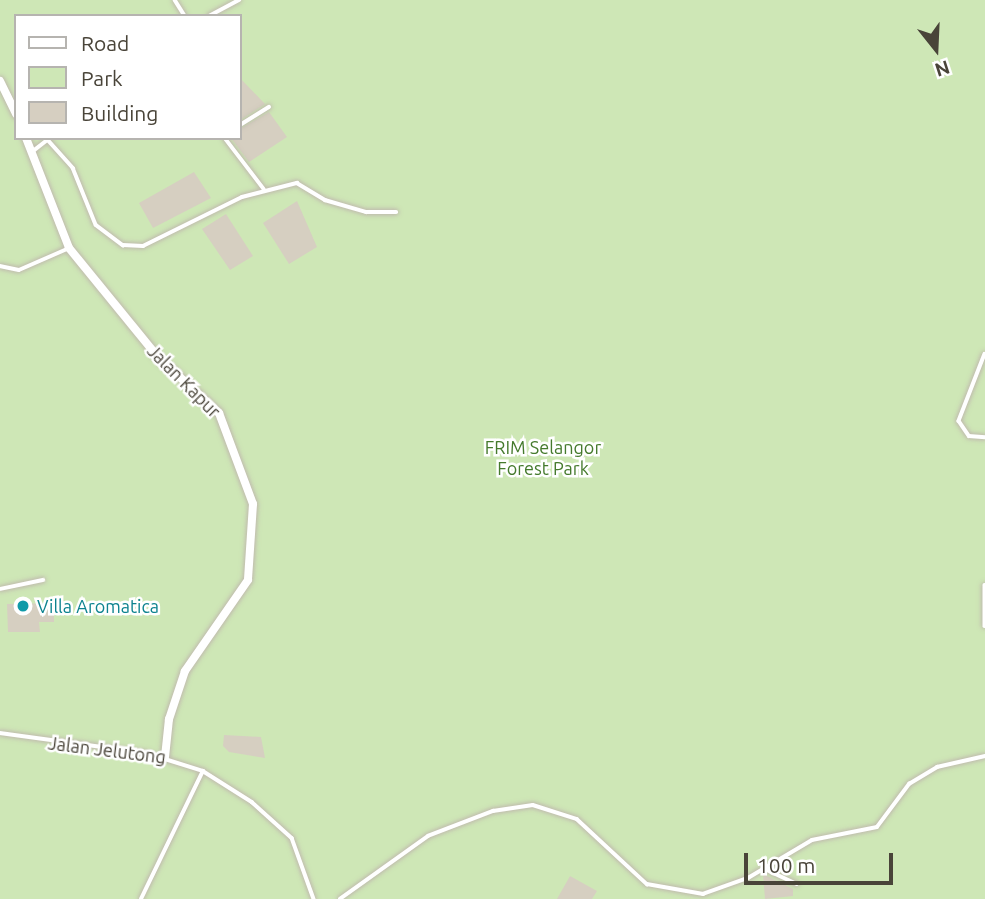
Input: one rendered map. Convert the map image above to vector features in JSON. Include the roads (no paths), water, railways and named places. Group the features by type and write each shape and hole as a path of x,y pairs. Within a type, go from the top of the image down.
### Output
{"street":[{"path":"0,81 14,110"},
{"name":"Jalan Kapur","path":"27,140 69,248 158,357 219,413 253,504 248,580 186,671 169,719 165,757"}],"lane":[{"path":"213,14 239,0"},
{"path":"242,124 269,107"},
{"path":"32,153 48,140"},
{"path":"50,140 73,168 96,225 123,245 151,243 264,189 298,183 335,203 366,212 396,212"},
{"path":"227,140 264,189"},
{"path":"0,266 19,270 69,248"},
{"path":"985,354 959,421 969,436 985,437"},
{"path":"0,589 43,580"},
{"path":"985,585 985,626"},
{"name":"Jalan Jelutong","path":"0,733 165,757 203,771 252,802 292,838 314,899"},
{"path":"340,899 428,836 513,806 549,807 577,819 623,867 659,889 703,894 765,869 812,840 877,827 909,784 937,767 985,756"},
{"path":"141,899 203,771"},
{"path":"765,869 797,884"}],"place":[{"name":"Villa Aromatica","path":"23,606"}],"park label":[{"name":"FRIM Selangor Forest Park","path":"543,458"}]}
